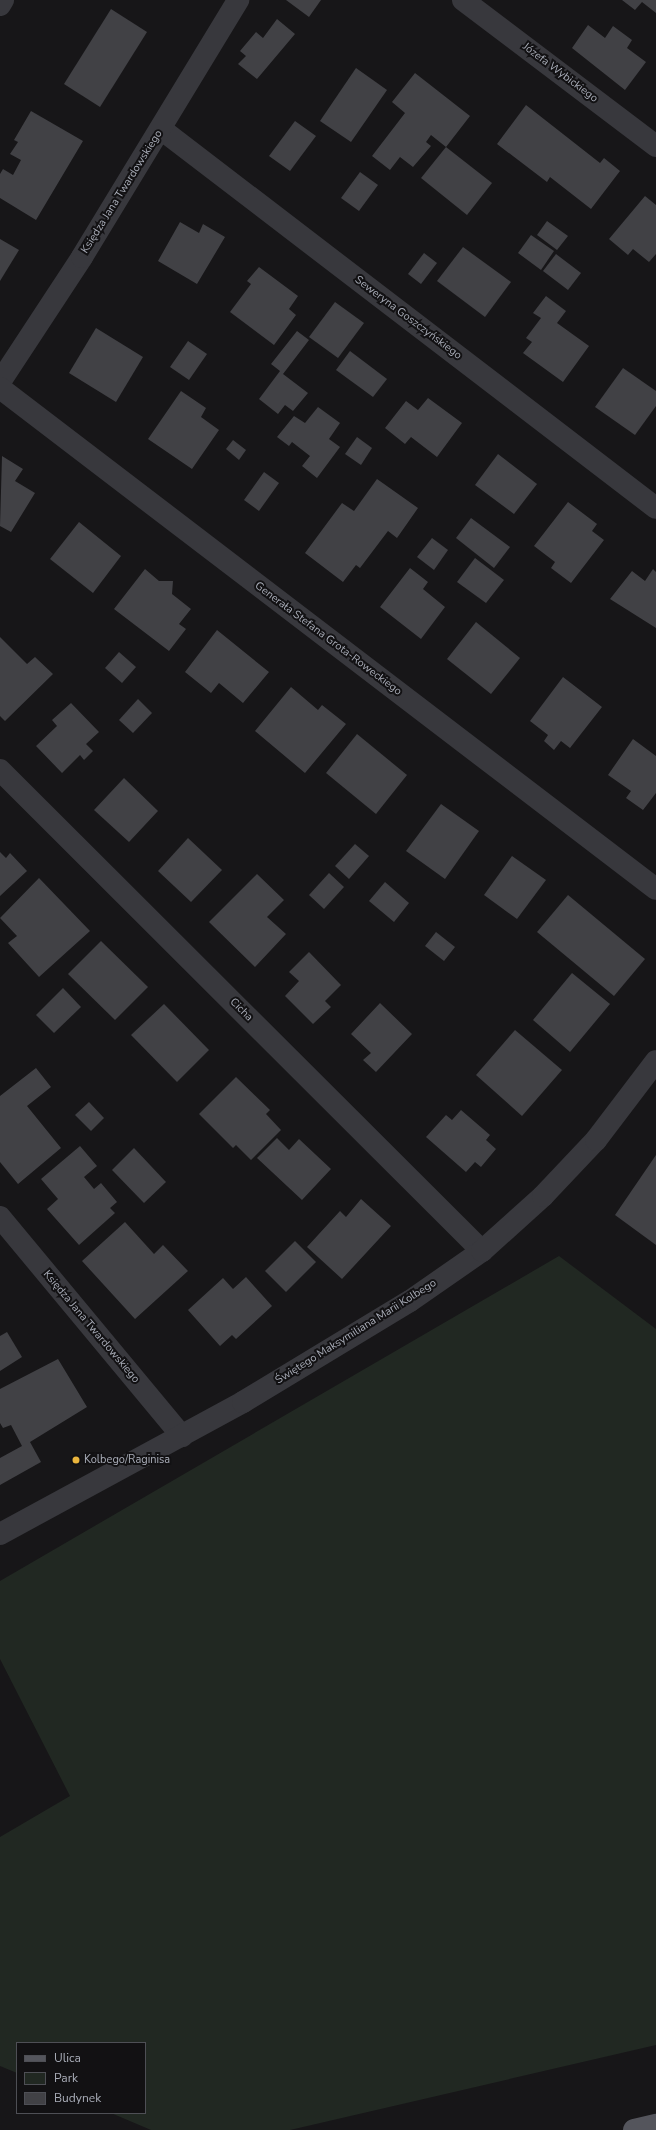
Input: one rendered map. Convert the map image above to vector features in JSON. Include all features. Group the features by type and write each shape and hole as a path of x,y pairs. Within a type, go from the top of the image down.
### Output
{"main road":[{"path":"634,2130 656,2125"}],"street":[{"path":"0,5 3,0"},
{"name":"Księdza Jana Twardowskiego","path":"0,382 161,129 238,0"},
{"name":"Józefa Wybickiego","path":"463,0 656,146"},
{"name":"Seweryna Goszczyńskiego","path":"161,129 656,508"},
{"name":"Generała Stefana Grota-Roweckiego","path":"0,388 656,889"},
{"name":"Cicha","path":"0,770 482,1250"},
{"name":"Świętego Maksymiliana Marii Kolbego","path":"0,1534 182,1436 410,1301 482,1250 543,1196 596,1140 656,1061"},
{"name":"Księdza Jana Twardowskiego","path":"0,1217 182,1436"}],"green space":[{"path":"559,1256 656,1329 656,2045 290,2130 151,2130 113,2114 146,2114 146,2042 16,2042 16,2073 0,2066 0,1837 70,1796 0,1659 0,1581"}],"building":[{"path":"286,0 321,0 309,17"},
{"path":"622,0 656,0 656,13 642,2 635,10"},
{"path":"111,9 147,32 100,107 64,84"},
{"path":"277,19 295,34 257,79 238,64 246,56 240,51 256,32 263,38"},
{"path":"588,25 605,38 613,26 632,40 627,48 646,62 625,90 572,48"},
{"path":"356,68 387,90 351,142 320,121"},
{"path":"415,73 470,116 446,147 431,135 426,142 431,146 413,167 400,157 390,170 372,156 405,113 392,102"},
{"path":"526,105 600,163 604,158 620,171 591,209 550,177 547,182 497,144"},
{"path":"31,111 83,141 36,220 0,198 0,174 3,169 13,175 21,160 10,154 18,142 14,140"},
{"path":"295,121 316,136 290,171 269,156"},
{"path":"446,147 492,183 467,215 421,178"},
{"path":"360,172 378,185 359,211 341,198"},
{"path":"645,196 656,205 656,254 649,262 633,249 628,255 609,239"},
{"path":"547,221 568,236 557,250 537,235"},
{"path":"180,222 199,233 203,224 225,237 197,284 158,261"},
{"path":"531,235 554,251 541,270 518,253"},
{"path":"0,239 19,250 0,281"},
{"path":"463,247 511,282 485,317 437,281"},
{"path":"424,253 437,263 421,284 408,274"},
{"path":"556,254 581,273 568,290 543,271"},
{"path":"259,267 298,296 289,309 296,315 274,345 230,312 251,284 247,281"},
{"path":"546,296 566,311 557,323 589,346 563,382 523,353 532,342 526,338 541,318 533,313"},
{"path":"335,302 364,323 338,358 309,337"},
{"path":"96,328 143,357 116,402 69,373"},
{"path":"297,331 309,340 283,374 308,393 293,411 285,405 278,414 259,399 280,371 271,364"},
{"path":"188,341 207,354 189,380 170,367"},
{"path":"350,351 387,379 373,397 336,370"},
{"path":"623,368 656,391 656,406 635,435 595,407"},
{"path":"181,391 206,408 201,417 219,430 192,469 148,439"},
{"path":"428,398 462,423 437,457 411,437 405,444 385,428 406,401 418,410"},
{"path":"318,407 340,423 329,439 340,447 317,478 302,466 310,456 292,442 289,446 277,437 294,416 305,423"},
{"path":"357,437 372,448 361,465 345,454"},
{"path":"233,440 246,450 239,460 226,449"},
{"path":"498,454 537,484 514,514 475,485"},
{"path":"2,456 23,469 15,481 35,493 11,532 0,526"},
{"path":"264,472 279,483 259,511 244,500"},
{"path":"377,479 418,508 397,538 388,531 360,568 356,565 343,582 305,553 342,503 354,511"},
{"path":"568,502 597,524 592,531 604,540 571,583 551,568 555,562 534,546"},
{"path":"471,518 510,547 494,568 456,538"},
{"path":"79,522 121,556 93,593 50,559"},
{"path":"432,538 448,550 434,570 417,557"},
{"path":"475,558 504,580 486,603 457,582"},
{"path":"410,568 428,582 423,589 445,607 421,639 380,607"},
{"path":"145,569 159,581 173,581 172,594 191,609 179,624 186,629 169,651 114,609"},
{"path":"653,569 656,572 656,628 610,599 632,571 645,581"},
{"path":"476,622 520,658 491,694 447,659"},
{"path":"217,630 269,672 243,703 219,683 211,693 185,672"},
{"path":"0,637 27,664 35,657 53,674 5,721 0,716"},
{"path":"119,652 136,667 122,683 105,668"},
{"path":"563,677 602,707 570,748 561,741 554,750 544,741 548,735 530,721"},
{"path":"291,687 318,710 322,705 346,724 305,773 255,731"},
{"path":"138,699 152,713 133,733 119,720"},
{"path":"71,703 99,732 86,744 93,751 84,760 80,755 62,773 36,746 57,726 52,720"},
{"path":"357,734 407,775 376,814 326,773"},
{"path":"633,739 656,756 656,793 643,810 626,798 631,791 608,775"},
{"path":"124,778 158,811 129,842 94,810"},
{"path":"441,804 479,831 445,879 406,851"},
{"path":"188,838 222,870 191,902 158,871"},
{"path":"355,844 369,856 349,879 335,866"},
{"path":"0,852 6,858 10,853 27,871 0,896"},
{"path":"512,856 546,880 517,919 484,895"},
{"path":"329,873 344,887 324,909 309,895"},
{"path":"257,874 284,900 267,917 286,934 255,967 209,922"},
{"path":"39,878 90,931 39,977 8,943 17,936 0,918"},
{"path":"385,882 409,903 394,922 369,901"},
{"path":"568,895 645,959 614,996 537,932"},
{"path":"436,932 455,947 444,961 425,946"},
{"path":"101,941 148,987 115,1020 68,974"},
{"path":"309,952 341,985 325,1001 331,1007 313,1024 285,996 299,981 289,972"},
{"path":"572,973 610,1004 570,1052 533,1020"},
{"path":"63,988 81,1007 54,1033 36,1015"},
{"path":"380,1003 412,1034 376,1072 363,1060 371,1053 351,1034"},
{"path":"164,1004 209,1050 177,1082 131,1035"},
{"path":"515,1030 562,1070 522,1116 476,1075"},
{"path":"36,1068 51,1087 27,1106 61,1148 18,1184 0,1162 0,1096"},
{"path":"236,1077 270,1110 266,1114 281,1130 251,1160 236,1145 233,1148 199,1114"},
{"path":"89,1102 104,1118 91,1131 75,1115"},
{"path":"461,1110 490,1135 486,1140 496,1149 481,1167 475,1162 466,1172 426,1137 446,1115 452,1120"},
{"path":"277,1138 289,1150 299,1139 331,1169 302,1200 257,1158"},
{"path":"80,1146 97,1166 84,1177 94,1189 101,1183 117,1202 110,1208 115,1213 79,1245 47,1209 58,1199 41,1179"},
{"path":"134,1148 166,1182 144,1203 112,1170"},
{"path":"656,1155 656,1245 615,1215"},
{"path":"361,1199 391,1226 342,1279 307,1247 340,1211 346,1217"},
{"path":"125,1222 154,1254 163,1245 188,1271 135,1319 82,1261"},
{"path":"295,1241 316,1262 286,1292 265,1271"},
{"path":"246,1277 272,1306 236,1339 232,1335 220,1346 188,1310 223,1278 233,1289"},
{"path":"7,1332 22,1357 0,1371 0,1336"},
{"path":"58,1359 87,1407 30,1442 41,1462 0,1485 0,1458 22,1446 11,1425 3,1428 0,1423 0,1389"}],"place":[{"name":"Kolbego/Raginisa","path":"76,1460"}]}
